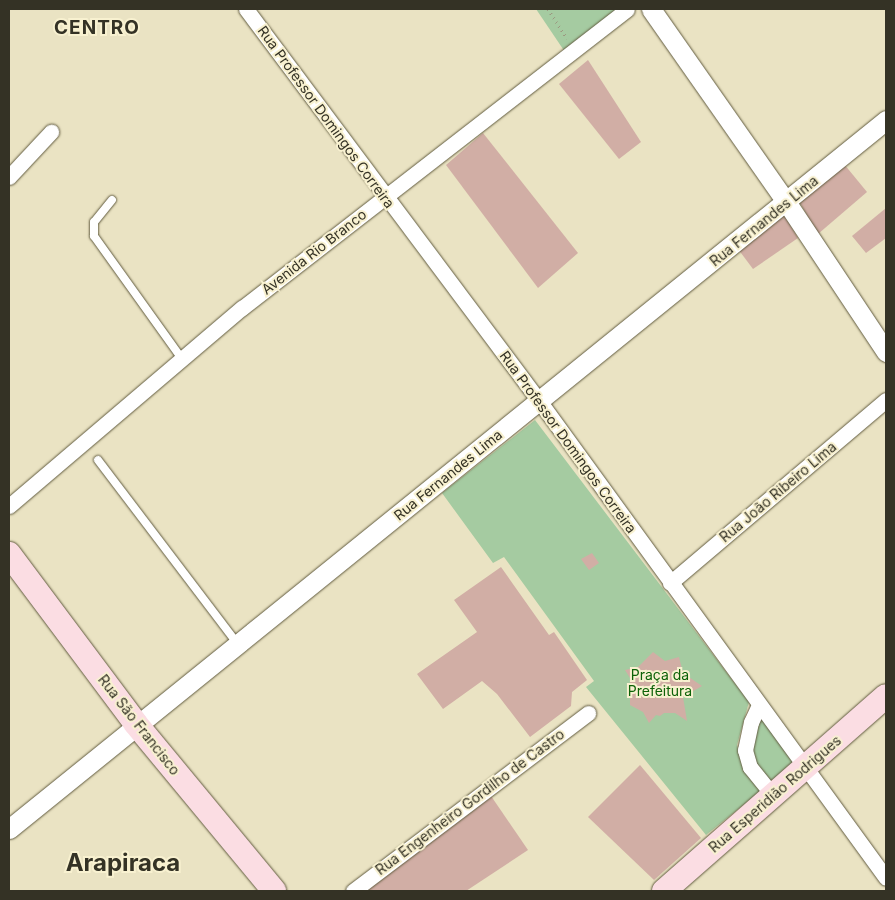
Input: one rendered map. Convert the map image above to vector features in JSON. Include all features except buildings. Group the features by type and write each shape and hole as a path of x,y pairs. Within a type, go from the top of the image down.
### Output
{"main road":[{"name":"Rua São Francisco","path":"9,554 136,724 274,891"},
{"name":"Rua Esperidião Rodrigues","path":"664,891 886,696"}],"street":[{"name":"Rua Professor Domingos Correira","path":"246,9 540,402 886,878"},
{"name":"Avenida Rio Branco","path":"9,506 182,359 385,196 627,9"},
{"path":"651,9 787,203 886,352"},
{"name":"Rua Fernandes Lima","path":"9,829 136,724 787,203 886,120"},
{"path":"9,177 51,132"},
{"name":"Rua João Ribeiro Lima","path":"670,583 886,400"},
{"path":"759,705 751,722 746,750 750,767 773,795"},
{"name":"Rua Engenheiro Gordilho de Castro","path":"352,891 588,713"}],"lane":[{"path":"112,200 94,222 94,236 182,359"},
{"path":"98,460 237,643"}],"path":[{"path":"548,9 575,50"}],"green space":[{"path":"536,9 627,9 567,55"},
{"name":"Praça da Prefeitura","path":"535,420 749,702 737,745 744,768 762,790 706,835 586,687 594,681 504,557 493,563 442,493"},
{"path":"759,705 805,767 773,795 750,767"}],"district":[{"name":"CENTRO","path":"97,28"},
{"name":"Arapiraca","path":"123,863"}]}
